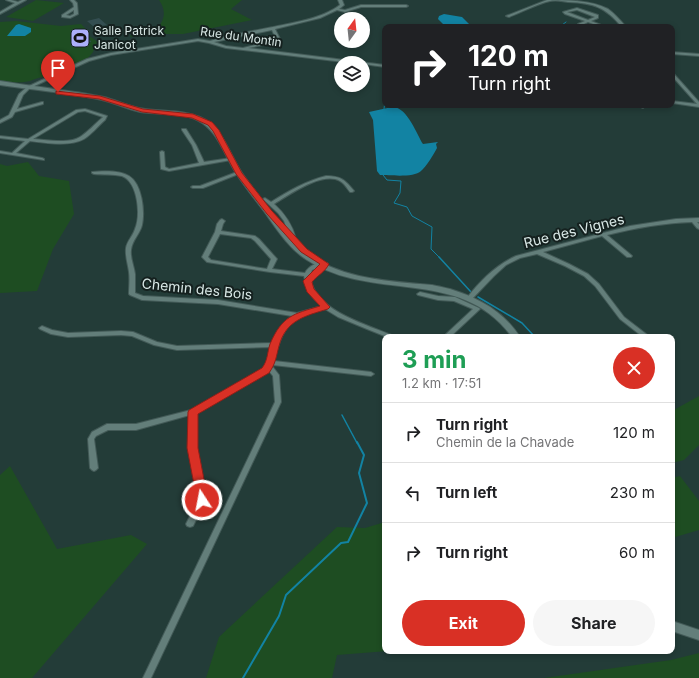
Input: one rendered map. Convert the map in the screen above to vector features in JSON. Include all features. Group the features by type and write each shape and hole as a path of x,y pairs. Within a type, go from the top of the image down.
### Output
{"street":[{"path":"8,0 18,3"},
{"path":"0,13 24,0"},
{"path":"72,0 75,3 74,8"},
{"path":"338,10 342,6 340,0"},
{"path":"508,16 550,0"},
{"path":"553,0 588,3 598,6 606,10 621,24"},
{"path":"210,42 292,25 338,10 345,11 361,6 406,6"},
{"path":"581,24 588,21 597,16 577,8 565,12 566,13 588,21 596,24"},
{"path":"241,49 277,41 278,39 273,28"},
{"name":"Rue du Montin","path":"28,88 99,56 186,41 198,40 226,47 334,60"},
{"path":"675,53 699,54"},
{"name":"Rue du Montin","path":"370,64 382,66"},
{"path":"675,77 699,105"},
{"path":"0,83 100,98 142,111 180,114 198,118 210,123 216,130 239,174 294,247 303,255 350,277 434,288 450,291 470,298 483,305 503,320 514,334"},
{"path":"0,122 11,116 18,97 28,88"},
{"path":"14,111 42,102"},
{"path":"675,102 699,105"},
{"path":"0,137 30,140 72,142 78,140 105,116 85,110 77,111 30,140 13,154"},
{"path":"184,130 194,146 202,164"},
{"path":"0,152 42,159"},
{"path":"162,152 163,168 169,170 231,159"},
{"name":"Chemin des Bois","path":"94,173 126,176 131,180 136,188 139,197 141,219 138,231 129,244 128,258 132,274 132,294 142,298 218,302 297,315"},
{"path":"193,187 201,187 239,174"},
{"path":"271,204 314,180 326,176 341,179 352,191"},
{"path":"265,199 279,210 291,227 293,239"},
{"path":"269,213 279,210"},
{"path":"269,213 293,239 322,265"},
{"path":"696,220 699,228"},
{"name":"Rue des Vignes","path":"470,298 507,261 604,235 670,222 696,220"},
{"path":"222,221 205,257 208,261 307,275"},
{"path":"218,232 252,237 257,240 274,259 269,270"},
{"path":"604,235 629,256"},
{"path":"538,252 567,264 586,275 597,285 622,318 643,334"},
{"path":"322,265 313,267 307,275 310,290 325,307 385,334"},
{"path":"308,281 322,265"},
{"path":"420,294 438,298 455,299 477,309 449,334"},
{"path":"94,468 91,439 94,434 107,427 136,427 193,412 266,370 270,365 275,345 286,324 297,315 325,307"},
{"path":"42,328 51,332 68,334 133,334 156,344 178,348 275,345"},
{"path":"270,365 371,374"},
{"path":"147,678 278,402 276,375 270,365"},
{"path":"190,524 202,500 192,448 193,412"},
{"path":"675,627 699,636"}],"green space":[{"path":"36,0 64,3 33,21 6,17"},
{"path":"159,0 242,0 231,9 252,20 183,34 150,34 130,37 132,32 159,26 163,19 164,13 163,7"},
{"path":"16,21 61,26 81,24 88,31 84,32 99,43 96,44 93,52 88,58 47,77 22,82 0,81 0,22"},
{"path":"28,162 39,176 69,181 74,214 53,249 37,291 0,293 0,164 7,166"},
{"path":"699,396 699,445 684,460 675,462 675,409"},
{"path":"10,466 57,549 131,535 147,544 32,678 0,678 0,475"},
{"path":"680,476 699,501 699,530 675,537 675,477"},
{"path":"382,523 382,651 337,655 332,678 206,678 219,637 337,527 365,528"},
{"path":"699,653 699,678 544,678 671,660"}],"water":[{"path":"444,14 462,17 469,24 443,24 438,19 439,16"},
{"path":"19,24 31,28 31,32 25,36 7,36 16,25"},
{"path":"387,108 397,108 407,116 423,144 438,142 436,144 437,148 423,169 413,175 380,175 377,171 373,120 369,112"}],"building":[{"path":"99,18 107,25 94,27 87,21"},
{"name":"Salle Patrick Janicot","path":"79,34 91,42 81,43 70,36"}],"waterway":[{"path":"383,175 387,180 401,181 400,193 394,203 407,207 412,216 432,227 431,249 439,257"},
{"path":"439,257 471,292"},
{"path":"478,297 522,323 532,334"},
{"path":"342,415 357,443"},
{"path":"243,678 279,616 286,595 341,543 348,542 367,503 359,473 364,455 357,442"}],"place":[{"name":"Salle Patrick Janicot","path":"80,38"}],"route":[{"path":"58,92 111,100 132,109 142,111 193,116 210,123 216,130 239,174 269,213 304,250 325,264 322,269 313,275 308,281 308,285 310,290 325,307 297,315 286,324 282,329 275,345 271,363 266,370 193,412 192,448 202,500"}]}
